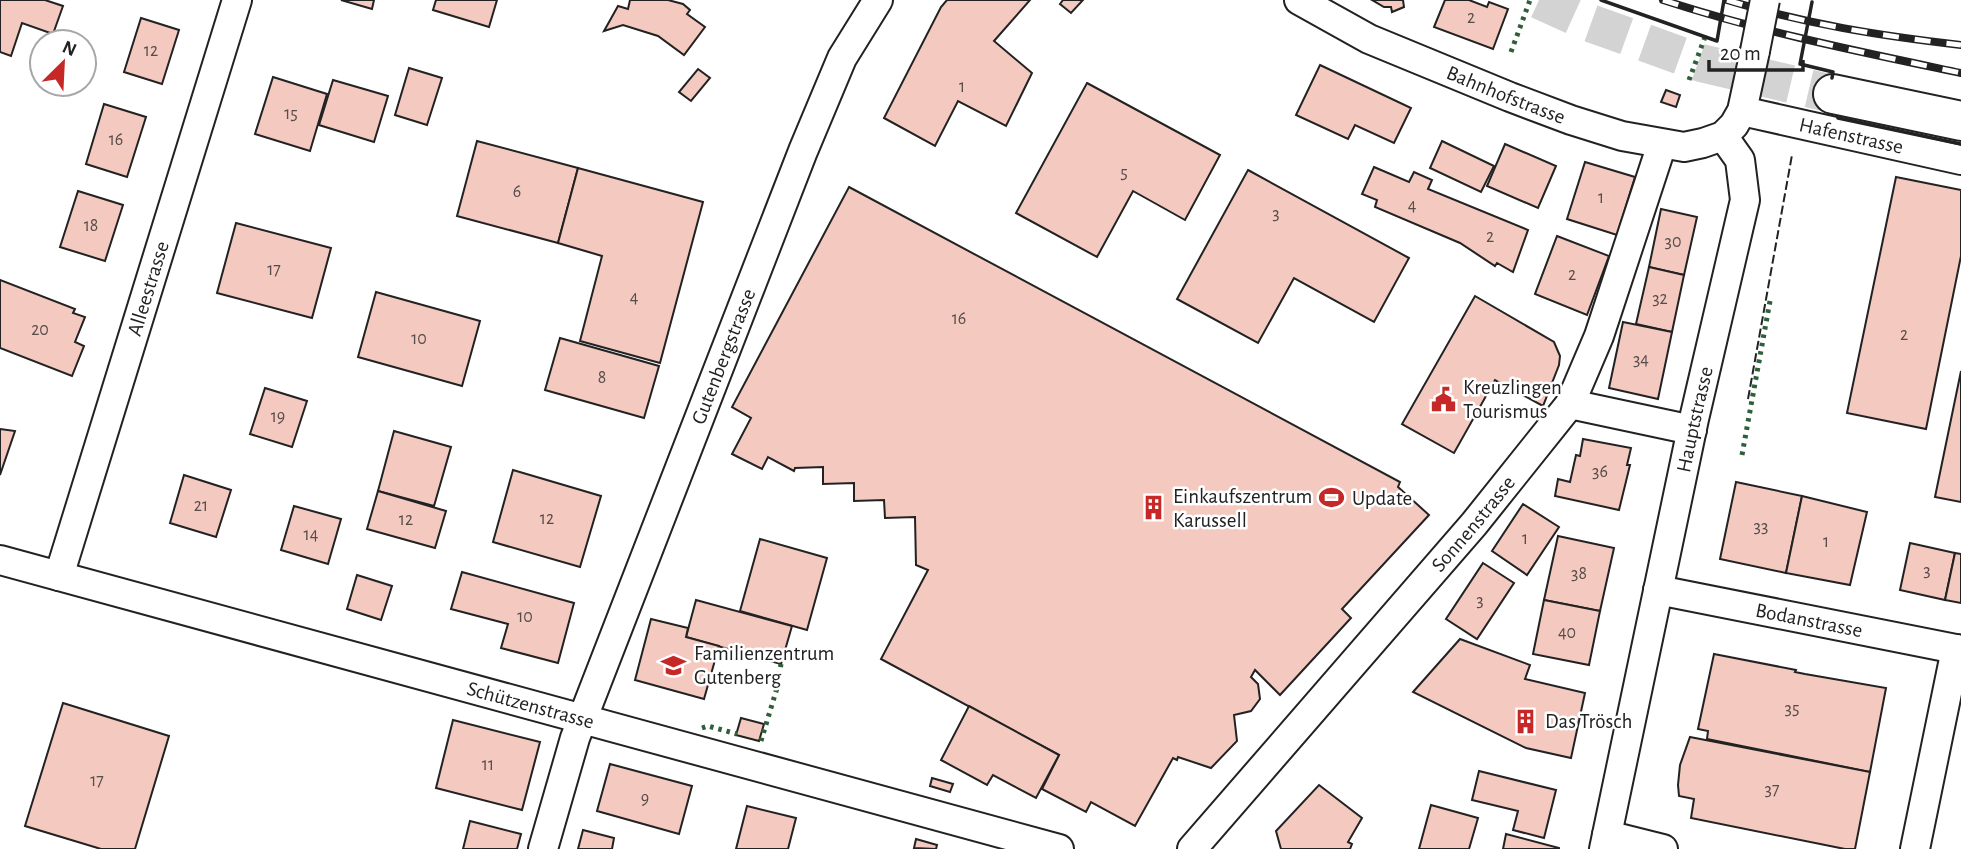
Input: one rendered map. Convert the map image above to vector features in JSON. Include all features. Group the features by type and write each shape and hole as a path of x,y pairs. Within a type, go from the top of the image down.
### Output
{"main road":[{"name":"Hafenstrasse","path":"1833,94 1961,121"}],"street":[{"name":"Alleestrasse","path":"59,576 237,0"},
{"name":"Gutenbergstrasse","path":"543,849 582,719 803,151 842,58 878,0"},
{"name":"Bahnhofstrasse","path":"1299,0 1369,39 1571,120 1622,136 1684,147 1723,136"},
{"path":"1723,136 1734,125 1742,111 1765,0"},
{"name":"Hafenstrasse","path":"1742,111 1961,160"},
{"name":"Hauptstrasse","path":"1606,842 1692,430 1745,200 1745,182 1740,160 1723,136"},
{"name":"Sonnenstrasse","path":"1192,849 1474,524 1570,404 1599,336 1662,144"},
{"path":"1570,404 1692,430"},
{"name":"Schützenstrasse","path":"0,560 1059,849"},
{"name":"Bodanstrasse","path":"1658,590 1958,650"},
{"path":"1915,849 1958,650"},
{"path":"1606,842 1663,849"}],"building":[{"path":"0,0 45,0 63,6 55,28 36,28 22,23 11,56 0,52"},
{"path":"341,0 374,0 372,9"},
{"path":"436,0 497,0 489,27 433,10"},
{"path":"630,0 668,0 683,4 690,10 687,14 705,27 684,55 658,36 623,25 604,31 618,6 628,9"},
{"path":"947,0 1030,0 994,41 1032,73 1006,126 958,101 935,146 884,118"},
{"path":"1063,0 1083,0 1071,13 1060,4"},
{"path":"1372,0 1403,0 1404,7 1392,12 1391,7 1384,7"},
{"path":"1445,0 1469,0 1487,7 1489,2 1508,9 1493,49 1434,27"},
{"path":"141,18 179,30 162,84 124,72"},
{"path":"1320,65 1411,108 1394,143 1355,125 1348,139 1296,115"},
{"path":"409,68 442,78 427,125 395,115"},
{"path":"698,69 710,78 691,101 679,92"},
{"path":"273,77 327,94 310,151 255,134"},
{"path":"333,80 388,96 374,142 319,125"},
{"path":"1087,83 1220,155 1185,220 1133,191 1097,257 1016,213"},
{"path":"1666,90 1680,95 1676,107 1661,102"},
{"path":"104,104 146,117 127,177 86,164"},
{"path":"477,141 578,168 558,243 457,216"},
{"path":"1442,141 1494,166 1481,192 1430,168"},
{"path":"1505,144 1556,166 1538,208 1487,186"},
{"path":"1585,162 1635,177 1617,235 1567,219"},
{"path":"1374,167 1409,182 1414,172 1432,180 1428,189 1528,230 1513,272 1497,263 1495,266 1460,243 1375,207 1377,200 1362,194"},
{"path":"578,168 703,202 660,363 580,341 602,256 558,243"},
{"path":"1248,170 1409,258 1374,322 1294,278 1258,343 1177,299"},
{"path":"1896,177 1961,190 1961,256 1926,429 1847,413"},
{"name":"Einkaufszentrum Karussell","path":"849,187 1400,482 1398,487 1429,515 1342,609 1351,618 1280,695 1255,670 1251,677 1258,684 1260,699 1251,711 1234,715 1237,741 1211,768 1178,757 1177,760 1173,758 1135,826 1091,802 1086,812 1042,789 1059,755 881,659 928,570 916,565 915,517 885,518 884,500 854,501 854,483 823,484 823,467 795,468 794,471 768,457 762,469 732,454 751,418 732,407"},
{"path":"78,191 123,205 105,261 60,247"},
{"path":"1661,209 1697,217 1684,275 1649,267"},
{"path":"236,223 331,248 312,318 217,293"},
{"path":"1557,236 1609,256 1587,315 1535,294"},
{"path":"1649,267 1684,275 1672,332 1636,324"},
{"path":"0,280 75,309 73,313 85,317 75,342 84,346 72,376 0,348"},
{"path":"376,292 480,321 462,386 358,357"},
{"path":"1475,296 1554,342 1560,356 1559,365 1543,406 1495,380 1454,453 1402,424"},
{"path":"1623,322 1672,332 1658,399 1609,388"},
{"path":"560,338 659,366 644,418 545,390"},
{"path":"1961,371 1961,502 1935,497"},
{"path":"265,388 307,401 292,447 250,434"},
{"path":"0,429 15,431 0,475"},
{"path":"394,431 451,447 434,506 378,491"},
{"path":"1583,439 1631,448 1627,465 1630,465 1619,510 1555,496 1558,479 1570,482"},
{"path":"513,470 601,496 580,567 493,542"},
{"path":"184,475 231,490 216,537 170,523"},
{"path":"1736,482 1802,496 1786,573 1720,559"},
{"path":"378,491 446,511 435,548 367,529"},
{"path":"1802,496 1867,512 1850,585 1786,573"},
{"path":"1523,504 1559,527 1527,575 1492,551"},
{"path":"294,506 341,519 328,564 281,550"},
{"path":"1558,536 1614,548 1600,611 1544,600"},
{"path":"760,539 827,558 807,630 740,611"},
{"path":"1910,543 1955,553 1945,600 1900,590"},
{"path":"1955,553 1961,554 1961,603 1945,600"},
{"path":"1483,563 1514,583 1477,639 1446,619"},
{"path":"462,572 574,603 558,663 501,648 508,624 451,609"},
{"path":"357,575 392,586 381,620 347,609"},
{"path":"696,600 792,626 781,664 686,637"},
{"path":"1544,600 1600,611 1589,665 1533,654"},
{"path":"651,619 688,628 686,637 719,646 704,699 635,680"},
{"name":"Das Trösch","path":"1460,639 1530,665 1525,679 1585,693 1571,758 1526,748 1413,692"},
{"path":"1714,654 1886,688 1870,772 1707,739 1708,731 1698,729"},
{"path":"63,703 169,736 135,849 101,849 25,826"},
{"path":"969,706 1059,755 1036,798 993,775 987,785 941,760"},
{"path":"741,718 764,724 759,741 736,735"},
{"path":"453,720 540,742 522,810 436,788"},
{"path":"1690,737 1870,772 1855,849 1691,818 1694,799 1679,796 1678,785 1680,765"},
{"path":"610,764 692,786 679,834 597,811"},
{"path":"1479,771 1556,790 1544,838 1513,830 1518,811 1472,800"},
{"path":"932,778 953,784 950,792 930,786"},
{"path":"1319,785 1362,818 1348,842 1352,844 1350,849 1281,849 1276,831"},
{"path":"1431,805 1478,818 1469,849 1419,849"},
{"path":"747,806 796,818 788,849 736,849"},
{"path":"470,821 521,834 517,849 463,849"},
{"path":"583,830 614,838 612,849 578,849"},
{"path":"1506,834 1559,848 1559,849 1503,849"},
{"path":"916,839 937,845 936,849 914,848"}],"tunnel":[{"path":"1539,0 1590,23 1701,63 1833,94"}],"railway":[{"path":"1663,0 1774,32 1961,73"},
{"path":"1727,0 1843,28 1961,45"}],"hedge":[{"path":"1511,52 1530,0"},
{"path":"1689,80 1705,37"},
{"path":"1742,455 1770,301"},
{"path":"761,741 777,688 781,664"},
{"path":"702,728 708,726 737,734"}],"fence":[{"path":"1748,399 1792,155"}],"wall":[{"path":"1601,0 1717,41 1724,0"},
{"path":"1812,2 1800,64 1833,72 1832,78"},
{"path":"1838,118 1961,144"}],"place":[{"name":"Kreuzlingen Tourismus","path":"1443,399"},
{"name":"Update","path":"1332,498"},
{"name":"Einkaufszentrum Karussell","path":"1153,508"},
{"name":"Familienzentrum Gutenberg","path":"674,665"},
{"name":"Das Trösch","path":"1525,721"}]}
